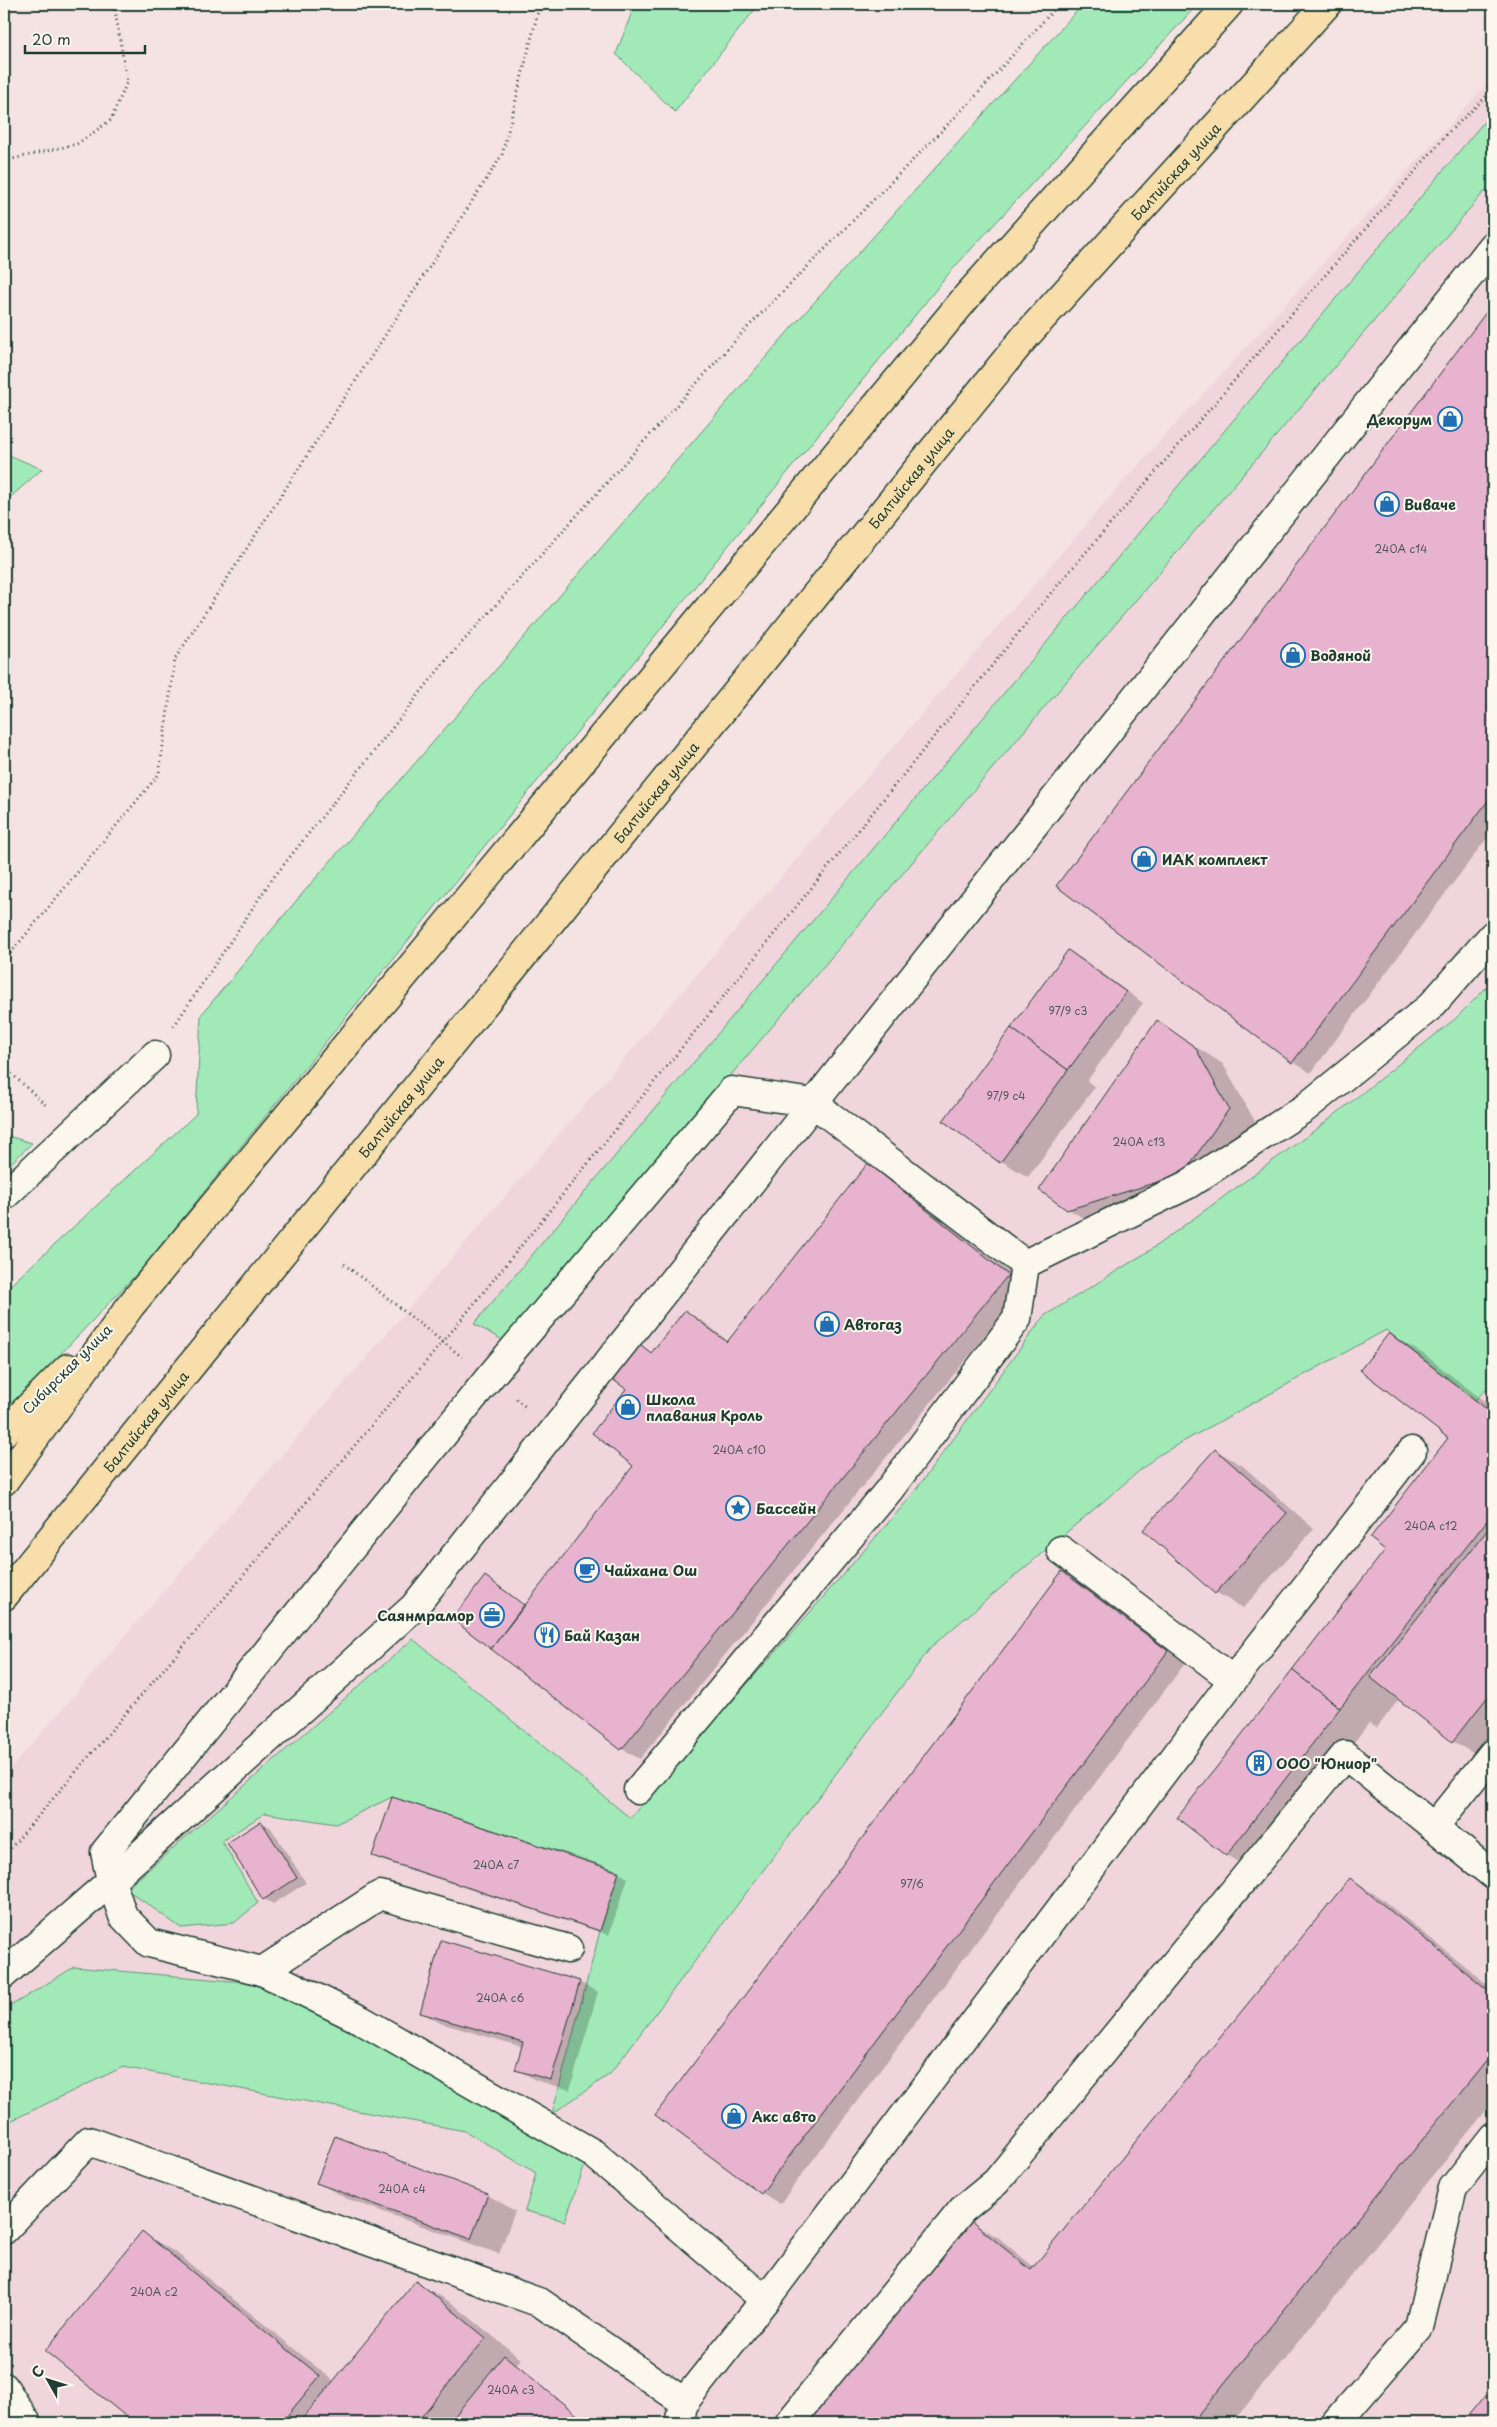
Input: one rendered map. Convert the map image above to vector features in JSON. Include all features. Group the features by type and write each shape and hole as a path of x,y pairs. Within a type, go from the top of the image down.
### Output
{"main road":[{"path":"4,1482 131,1305 969,294 1229,4"},
{"name":"Балтийская улица","path":"4,1596 1024,338 1327,4"},
{"name":"Сибирская улица","path":"4,1432 131,1305"}],"lane":[{"path":"4,1974 111,1881 414,1607 1493,246"},
{"path":"1025,1264 1187,1185 1305,1108 1431,1006 1493,936"},
{"path":"4,1196 155,1055"},
{"path":"765,2300 594,2154 361,2020 262,1971 148,1942 122,1916 111,1881 105,1852 489,1378 732,1091 813,1103 1025,1264"},
{"path":"638,1790 889,1490 1017,1319 1025,1264"},
{"path":"4,2230 89,2141 541,2303 681,2412 1233,1680 1412,1450"},
{"path":"1061,1550 1233,1680"},
{"path":"1434,1827 1493,1753"},
{"path":"789,2423 962,2210 996,2182 1346,1755 1493,1876"},
{"path":"262,1971 380,1895 568,1949"},
{"path":"1336,2423 1419,2327 1453,2188 1493,2137"},
{"path":"4,2387 27,2423"}],"path":[{"path":"4,161 77,144 111,120 127,82 114,4"},
{"path":"4,961 159,774 175,659 502,155 540,4"},
{"path":"155,1055 270,882 448,658 743,332 971,102 1059,4"},
{"path":"4,1856 443,1342 1050,594 1449,132 1493,90"},
{"path":"4,1067 74,1131"},
{"path":"344,1264 458,1354"}],"shaded area":[{"path":"1493,77 1493,981 1455,1019 1322,1125 1214,1203 1386,1330 1475,1400 1493,1383 1493,2423 4,2423 4,1776 1120,485"}],"green space":[{"path":"635,4 759,4 675,112 616,54"},
{"path":"1083,4 1198,4 951,271 144,1266 4,1414 4,1291 196,1114 201,1015 296,901 792,327"},
{"path":"1493,111 1493,192 1484,192 504,1341 474,1324"},
{"path":"4,453 42,469 4,503"},
{"path":"1493,981 1493,1383 1475,1400 1386,1330 1157,1456 932,1646 610,2074 552,2114 600,1931 619,1871 392,1797 336,1824 265,1813 222,1841 258,1903 234,1923 181,1928 126,1889 413,1639 630,1818 909,1499 1044,1316 1149,1251 1322,1125 1455,1019"},
{"path":"4,1135 32,1143 4,1170"},
{"path":"74,1967 266,1984 587,2159 565,2221 525,2211 536,2173 465,2131 123,2067 4,2124 4,2010"}],"building":[{"path":"1493,303 1493,794 1292,1063 1056,886"},
{"path":"1068,950 1126,992 1068,1070 1011,1028"},
{"path":"1157,1020 1195,1047 1229,1109 1183,1174 1067,1210 1039,1190"},
{"path":"1011,1028 1068,1070 1000,1163 943,1121"},
{"path":"868,1163 1008,1275 621,1750 491,1649 633,1466 592,1433 626,1389 612,1379 640,1344 651,1353 685,1310 727,1342"},
{"path":"1389,1333 1493,1414 1493,1513 1340,1708 1292,1670 1385,1550 1370,1538 1448,1438 1360,1370"},
{"path":"1215,1449 1287,1513 1215,1594 1143,1530"},
{"path":"1493,1523 1493,1690 1452,1742 1370,1677"},
{"path":"1062,1571 1168,1651 761,2194 655,2115"},
{"path":"485,1576 524,1605 491,1649 452,1619"},
{"name":"ООО \"Юниор\"","path":"1292,1670 1340,1708 1226,1856 1177,1818"},
{"path":"392,1797 619,1872 600,1931 372,1856"},
{"path":"261,1821 297,1878 263,1900 227,1843"},
{"path":"1350,1878 1493,1994 1493,2053 1192,2423 806,2423 971,2221 1031,2270"},
{"path":"441,1940 580,1981 551,2080 515,2070 523,2042 420,2013"},
{"path":"335,2136 488,2194 471,2239 316,2183"},
{"path":"142,2231 320,2376 281,2423 134,2423 45,2351"},
{"path":"416,2280 486,2338 416,2423 299,2423"},
{"path":"504,2355 587,2423 449,2423"},
{"path":"1493,2385 1493,2423 1462,2423"}],"place":[{"name":"Декорум","path":"1450,419"},
{"name":"Виваче","path":"1387,504"},
{"name":"Водяной","path":"1293,655"},
{"name":"ИАК комплект","path":"1144,859"},
{"name":"Автогаз","path":"827,1324"},
{"name":"Школа плавания Кроль","path":"628,1407"},
{"name":"Бассейн","path":"738,1508"},
{"name":"Чайхана Ош","path":"587,1570"},
{"name":"Саянмрамор","path":"492,1615"},
{"name":"Бай Казан","path":"547,1635"},
{"name":"ООО \"Юниор\"","path":"1259,1763"},
{"name":"Акс авто","path":"734,2116"}]}
